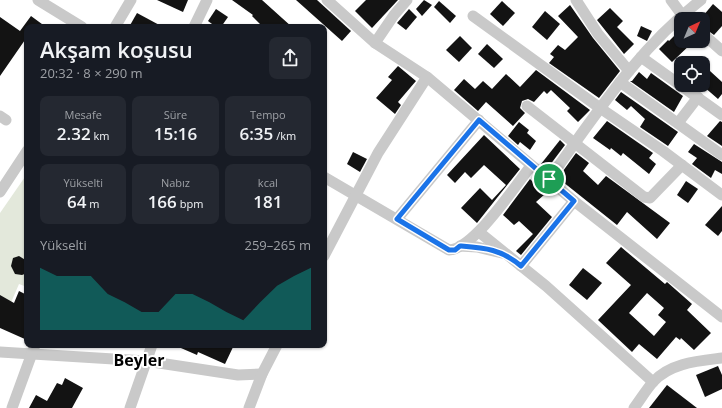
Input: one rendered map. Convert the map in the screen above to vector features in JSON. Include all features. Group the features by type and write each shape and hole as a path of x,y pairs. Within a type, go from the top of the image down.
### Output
{"street":[{"path":"38,0 77,24"},
{"path":"117,24 131,0"},
{"path":"195,24 207,0"},
{"path":"327,0 375,42 427,78 574,201 722,317"},
{"path":"375,42 394,15 407,0"},
{"path":"576,0 598,34 629,71"},
{"path":"671,0 680,12"},
{"path":"689,12 701,0"},
{"path":"473,16 722,195"},
{"path":"549,179 600,108 629,71 641,57 674,26"},
{"path":"710,40 722,51"},
{"path":"641,57 722,115"},
{"path":"327,250 396,124 427,78"},
{"path":"620,82 722,155"},
{"path":"678,123 698,97"},
{"path":"526,106 644,197 650,198 682,165"},
{"path":"397,219 479,120"},
{"path":"0,192 24,155"},
{"path":"327,179 449,250 455,250 479,232 531,166"},
{"path":"521,266 574,201"},
{"path":"479,232 521,266 653,382"},
{"path":"460,246 495,251 508,256"},
{"path":"130,408 151,348"},
{"path":"249,408 262,374 275,348"},
{"path":"12,408 34,349"},
{"path":"0,352 34,349 146,360 238,375 262,374"},
{"path":"634,408 653,382 667,371 688,362 722,358"}],"shaded area":[{"path":"24,178 24,286 19,284 0,328 0,213"}],"building":[{"path":"157,0 188,0 183,12"},
{"path":"232,0 262,0 289,24 260,24 252,16 253,15"},
{"path":"296,0 317,0 351,31 342,41 327,28 327,24 323,24"},
{"path":"366,0 398,0 372,28 355,11"},
{"path":"424,0 432,5 422,16 416,9"},
{"path":"439,1 456,16 450,23 434,7"},
{"path":"502,1 515,13 503,26 490,14"},
{"path":"713,4 722,12 722,26 714,35 710,32 710,12 706,12"},
{"path":"570,5 593,38 620,71 599,98 549,63 554,57 550,54 558,45 565,50 578,37 558,16"},
{"path":"610,8 623,21 617,27 634,44 624,54 597,20"},
{"path":"216,9 228,17 223,24 212,24 208,21"},
{"path":"409,9 417,17 406,30 397,23"},
{"path":"545,11 560,24 547,40 532,27"},
{"path":"137,13 157,24 131,24"},
{"path":"31,16 42,24 25,24"},
{"path":"0,17 20,31 24,26 24,41 0,76"},
{"path":"641,26 652,31 647,41 637,36"},
{"path":"460,36 472,48 459,62 446,50"},
{"path":"674,36 674,48 687,48 678,56 674,56 674,60 672,62 659,49 668,40 669,41"},
{"path":"487,44 503,59 494,68 478,54"},
{"path":"398,66 416,81 398,102 401,105 395,114 376,98 392,80 388,77"},
{"path":"536,70 590,110 578,122 567,111 570,108 551,90 547,94 544,91 534,102 528,99 522,101 520,108 525,113 513,126 486,102 478,111 454,90 464,79 475,89 483,81 492,89 506,74 520,87"},
{"path":"710,71 722,82 722,94 718,99 710,92"},
{"path":"639,72 647,79 651,73 674,90 674,92 677,92 683,96 674,112 630,81 632,81"},
{"path":"621,92 678,132 668,146 640,127 645,119 631,106 627,110 615,100"},
{"path":"607,121 653,153 649,158 656,164 649,174 623,153 621,156 611,148 610,150 593,138"},
{"path":"720,121 722,122 722,146 707,136"},
{"path":"519,122 529,130 527,133 536,141 530,150 520,142 518,145 508,136"},
{"path":"484,135 520,169 477,223 461,208 480,188 492,200 506,185 484,165 471,178 465,172 455,183 447,175"},
{"path":"560,140 565,145 547,169 541,164"},
{"path":"694,144 722,162 722,174 715,170 711,178 692,164 697,158 688,152"},
{"path":"353,152 367,159 360,172 347,164"},
{"path":"576,153 589,163 583,171 598,185 606,176 670,223 657,239 627,212 617,225 558,178"},
{"path":"530,179 545,194 536,202 552,217 521,255 516,251 533,234 519,221 514,225 503,215"},
{"path":"686,181 698,189 688,203 677,195"},
{"path":"722,206 722,231 718,236 705,225"},
{"path":"621,247 665,284 667,282 692,304 687,310 711,333 694,350 681,338 680,340 676,337 657,359 639,344 632,352 598,320 631,285 606,263","holes":["647,293 664,308 658,315 666,322 654,336 629,313"]},
{"path":"19,256 24,259 24,274 15,274 11,266 13,258"},
{"path":"583,268 602,283 587,300 569,285"},
{"path":"19,291 24,294 24,339 0,328 0,295 14,303"},
{"path":"181,348 233,348 225,364 198,352 197,355"},
{"path":"718,366 722,375 722,389 705,397 696,375"},
{"path":"65,378 83,388 72,408 29,408 36,395 47,401 57,383 62,385"},
{"path":"667,385 697,408 649,408"}],"district":[{"name":"Beyler","path":"139,360"}],"route":[{"path":"479,120 531,166 549,179 574,201 521,266 508,256 477,247 460,246 455,250 449,250 397,219 479,120"}]}
